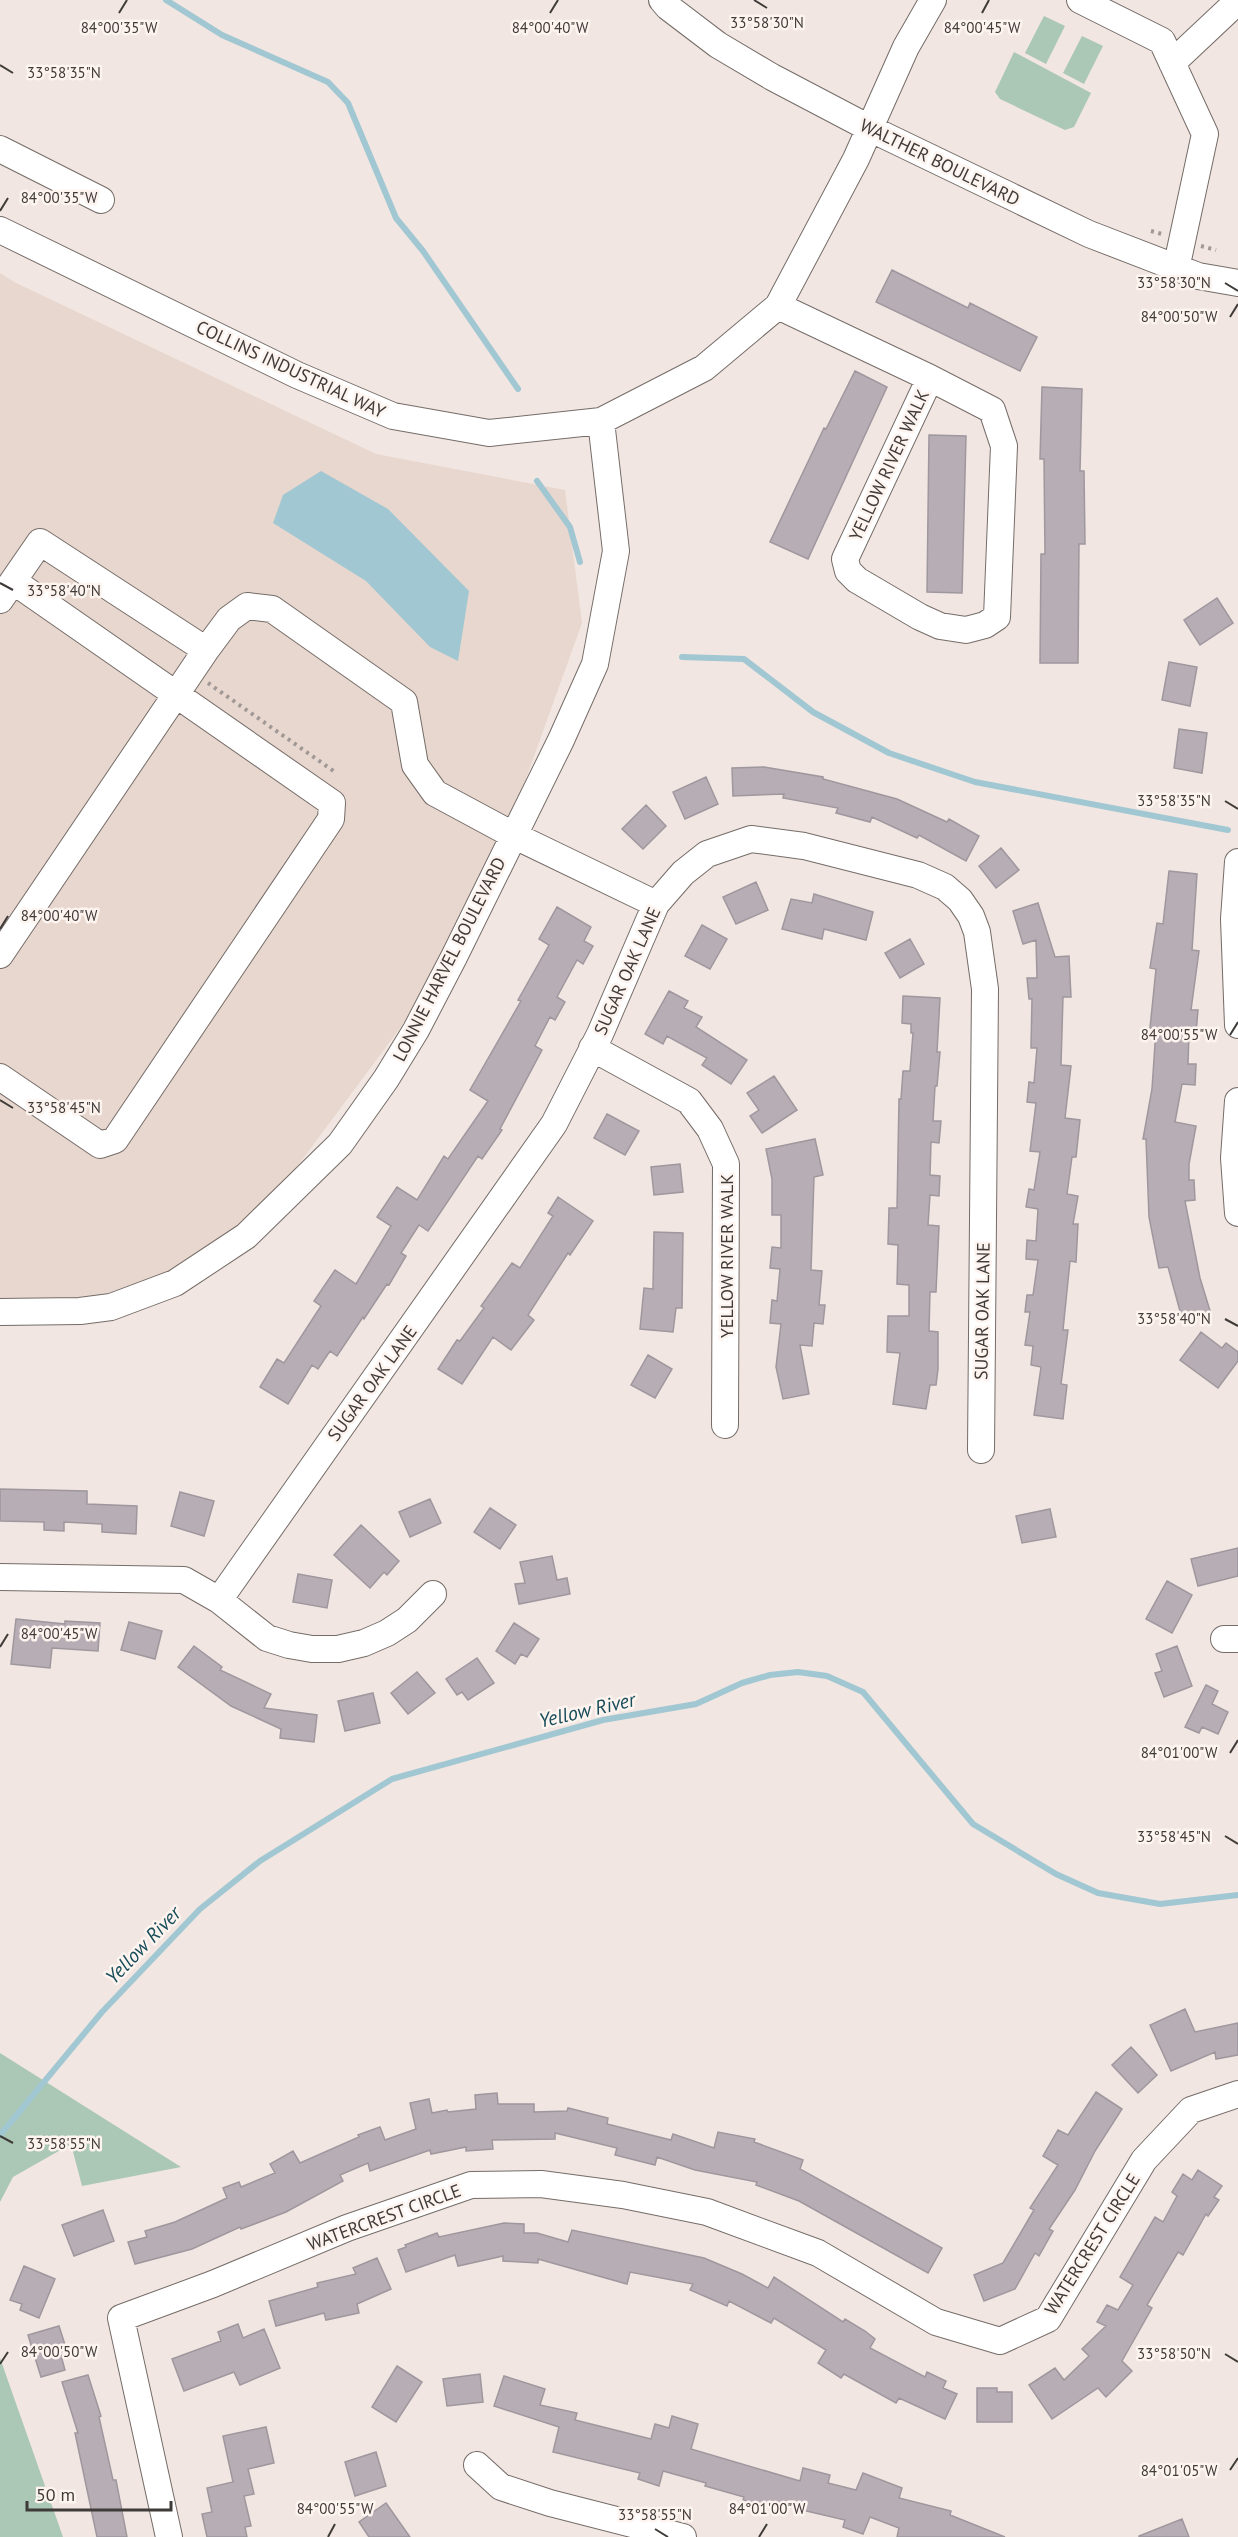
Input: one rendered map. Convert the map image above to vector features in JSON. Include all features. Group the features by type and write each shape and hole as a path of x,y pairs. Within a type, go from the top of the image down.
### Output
{"street":[{"name":"WALTHER BOULEVARD","path":"662,0 718,45 772,77 871,129 1089,234 1198,276 1238,283"},
{"path":"601,421 704,368 778,306 871,129 906,47 933,0"},
{"path":"1080,0 1162,41 1205,134 1176,268"},
{"path":"1172,63 1238,1"},
{"path":"0,149 101,200"},
{"name":"COLLINS INDUSTRIAL WAY","path":"0,230 297,375 393,416 489,433 601,421"},
{"name":"YELLOW RIVER WALK","path":"778,306 930,378 992,410 1004,446 997,617 985,625 966,630 940,626 887,599 857,580 848,571 845,560 930,378"},
{"name":"LONNIE HARVEL BOULEVARD","path":"0,1312 80,1311 111,1307 175,1283 246,1236 340,1144 386,1078 416,1029 454,957 596,664 616,551 601,421"},
{"path":"0,1077 100,1145 116,1140 331,819 332,803 176,695 7,591 40,542 206,650"},
{"path":"0,955 206,650 229,619 247,606 272,609 404,702 415,765 435,793 513,835 656,904"},
{"name":"SUGAR OAK LANE","path":"219,1600 554,1125 592,1048 656,904 683,873 707,854 751,839 804,846 918,875 945,887 960,900 971,916 977,932 985,988 981,1450"},
{"path":"1238,862 1234,919 1238,1025"},
{"name":"YELLOW RIVER WALK","path":"592,1048 689,1101 710,1129 726,1164 726,1425"},
{"path":"1238,1101 1234,1158 1238,1213"},
{"path":"0,1577 184,1580 219,1600 267,1638 312,1649 338,1649 364,1643 387,1633 407,1620 433,1594"},
{"name":"WATERCREST CIRCLE","path":"169,2537 121,2318 213,2284 347,2228 471,2185 541,2184 623,2195 707,2212 818,2253 936,2322 1000,2341 1048,2319 1144,2160 1191,2110 1238,2094"},
{"path":"477,2465 501,2487 550,2504 683,2537"}],"path":[{"path":"203,679 335,772"}],"shaded area":[{"path":"0,273 14,282 376,454 565,490 582,623 470,934 229,1258 79,1316 0,1310"}],"green space":[{"path":"1044,16 1065,26 1046,64 1025,53"},
{"path":"1082,36 1103,46 1084,84 1063,73"},
{"path":"1014,52 1091,93 1074,127 1065,130 1000,99 995,92"},
{"path":"0,2053 181,2167 82,2186 71,2144 13,2177 0,2202"},
{"path":"0,2358 63,2537 0,2537"}],"water":[{"path":"321,471 388,509 469,591 458,661 430,647 366,581 273,523 283,495"}],"building":[{"path":"892,270 968,308 970,303 1037,337 1020,371 876,302"},
{"path":"855,371 887,387 808,559 770,542 824,428 826,429"},
{"path":"1042,387 1082,389 1080,471 1084,471 1085,544 1079,544 1078,663 1040,663 1041,554 1045,554 1044,459 1040,459"},
{"path":"929,435 966,436 962,593 927,592"},
{"path":"1217,598 1233,623 1200,645 1184,620"},
{"path":"1169,662 1197,667 1190,706 1162,700"},
{"path":"1179,729 1207,733 1202,773 1174,768"},
{"path":"764,767 823,777 823,779 897,799 947,822 949,819 979,836 966,861 919,835 917,838 872,817 870,822 836,813 838,808 783,798 784,794 733,796 732,768"},
{"path":"706,777 718,804 685,819 673,792"},
{"path":"646,805 666,826 643,849 622,829"},
{"path":"1001,848 1019,870 996,888 979,866"},
{"path":"1169,871 1197,874 1192,950 1199,951 1191,1010 1198,1010 1196,1033 1189,1032 1188,1064 1196,1064 1195,1085 1182,1084 1175,1122 1196,1126 1189,1164 1189,1180 1194,1180 1195,1200 1185,1201 1200,1278 1211,1314 1183,1322 1168,1267 1159,1268 1149,1217 1146,1139 1143,1139 1152,1089 1156,1029 1150,1028 1156,969 1150,968 1157,923 1163,924"},
{"path":"756,882 768,910 736,924 723,897"},
{"path":"814,894 873,912 866,940 824,929 822,939 782,929 791,899 812,903"},
{"path":"1038,903 1055,957 1069,956 1071,997 1063,997 1061,1065 1071,1066 1065,1118 1080,1120 1076,1157 1072,1157 1067,1194 1078,1196 1073,1224 1078,1224 1076,1262 1070,1261 1063,1330 1068,1330 1061,1384 1067,1385 1063,1419 1034,1415 1041,1367 1031,1365 1033,1346 1025,1345 1030,1312 1025,1312 1027,1295 1033,1295 1038,1260 1026,1259 1027,1240 1036,1241 1038,1209 1026,1207 1029,1189 1034,1190 1040,1152 1030,1151 1036,1103 1027,1102 1029,1082 1034,1083 1037,1048 1031,1048 1032,999 1029,999 1027,978 1037,978 1036,940 1023,944 1013,911"},
{"path":"557,907 591,927 584,941 593,946 583,964 577,960 557,997 565,1002 555,1020 550,1017 535,1046 542,1050 500,1129 502,1130 482,1159 478,1156 428,1231 419,1225 401,1253 406,1256 389,1285 387,1284 337,1356 330,1351 318,1369 312,1365 288,1404 260,1387 277,1359 284,1363 321,1306 314,1301 335,1270 356,1284 391,1226 377,1217 397,1187 417,1200 444,1156 448,1159 488,1101 470,1090 521,1001 518,1000 549,945 539,939"},
{"path":"702,925 727,939 710,969 685,956"},
{"path":"910,939 924,964 900,978 885,953"},
{"path":"669,991 688,1001 684,1008 702,1017 696,1027 747,1060 731,1084 702,1065 707,1058 667,1036 663,1044 645,1034"},
{"path":"903,996 940,998 937,1052 940,1052 933,1121 941,1121 939,1143 931,1142 930,1175 940,1176 939,1196 930,1195 928,1225 939,1226 936,1292 930,1292 929,1331 938,1332 938,1369 936,1385 930,1385 926,1409 893,1404 900,1353 887,1352 888,1316 909,1316 909,1285 897,1284 898,1245 888,1244 889,1208 897,1208 899,1099 901,1099 903,1071 910,1071 913,1033 911,1033 911,1024 902,1023"},
{"path":"774,1076 797,1110 762,1133 750,1116 759,1110 747,1093"},
{"path":"607,1114 639,1131 625,1155 594,1138"},
{"path":"815,1139 823,1175 814,1177 811,1270 822,1271 819,1305 825,1305 823,1324 814,1323 812,1346 800,1345 809,1394 783,1399 776,1367 781,1324 770,1323 772,1300 777,1301 780,1269 770,1268 772,1247 781,1248 781,1215 772,1215 772,1179 766,1149"},
{"path":"680,1164 683,1192 654,1195 651,1167"},
{"path":"558,1197 593,1221 570,1255 568,1253 528,1315 534,1320 511,1350 493,1337 462,1384 438,1369 457,1340 460,1341 484,1308 481,1306 512,1263 520,1268 553,1216 548,1213"},
{"path":"654,1232 683,1233 682,1308 676,1308 673,1332 640,1329 644,1288 653,1289"},
{"path":"1201,1332 1222,1348 1226,1343 1238,1352 1238,1361 1218,1388 1180,1360"},
{"path":"648,1355 672,1369 655,1398 631,1385"},
{"path":"0,1489 87,1491 87,1504 137,1506 136,1534 102,1532 102,1524 64,1522 64,1531 44,1530 44,1522 0,1521"},
{"path":"180,1492 214,1501 204,1536 171,1526"},
{"path":"430,1499 441,1523 410,1537 399,1512"},
{"path":"490,1508 516,1525 500,1549 474,1532"},
{"path":"1050,1509 1056,1537 1022,1543 1016,1516"},
{"path":"361,1525 399,1561 387,1575 384,1572 370,1588 334,1555"},
{"path":"1238,1548 1238,1576 1198,1586 1191,1559"},
{"path":"552,1556 557,1580 567,1578 570,1594 519,1604 515,1584 525,1583 520,1562"},
{"path":"298,1574 332,1580 327,1608 293,1602"},
{"path":"1167,1581 1192,1595 1172,1633 1146,1619"},
{"path":"16,1619 65,1624 65,1621 100,1623 98,1651 52,1648 50,1668 11,1664"},
{"path":"129,1622 162,1631 155,1659 121,1650"},
{"path":"514,1623 539,1639 527,1657 521,1654 515,1664 496,1651"},
{"path":"194,1646 222,1667 220,1670 271,1694 264,1708 317,1715 314,1742 280,1738 281,1729 231,1706 178,1667"},
{"path":"1177,1646 1192,1686 1164,1697 1155,1673 1162,1671 1156,1654"},
{"path":"477,1658 494,1683 468,1700 462,1692 457,1695 446,1679"},
{"path":"417,1672 435,1693 408,1714 391,1693"},
{"path":"1206,1685 1218,1691 1212,1704 1228,1712 1218,1734 1202,1727 1199,1733 1185,1727"},
{"path":"373,1693 380,1723 345,1731 338,1701"},
{"path":"1185,2009 1195,2032 1238,2023 1238,2055 1216,2059 1215,2052 1171,2071 1150,2025"},
{"path":"1131,2047 1157,2075 1138,2093 1112,2065"},
{"path":"1096,2092 1122,2109 1095,2151 1075,2190 1049,2229 1053,2231 1039,2256 1035,2253 1015,2289 984,2301 974,2275 1003,2263 1034,2210 1030,2208 1058,2165 1043,2156 1058,2130 1068,2135"},
{"path":"497,2093 498,2104 534,2104 534,2112 567,2111 568,2108 608,2118 607,2124 671,2140 673,2134 714,2148 718,2132 755,2139 754,2142 803,2160 800,2169 942,2248 928,2273 799,2201 756,2185 757,2182 695,2170 657,2157 655,2165 615,2155 617,2148 555,2133 555,2139 492,2140 493,2149 466,2151 466,2147 431,2154 430,2150 370,2171 368,2163 340,2175 343,2181 286,2212 241,2229 240,2227 192,2249 135,2264 128,2242 147,2237 145,2231 175,2222 227,2198 223,2188 239,2182 241,2187 275,2173 270,2164 293,2151 300,2163 380,2127 385,2140 416,2129 410,2103 429,2099 432,2113 476,2109 475,2095"},
{"path":"1198,2170 1222,2186 1214,2197 1219,2200 1208,2216 1206,2214 1183,2255 1178,2252 1147,2305 1152,2308 1122,2361 1132,2371 1106,2397 1098,2388 1052,2419 1029,2385 1055,2368 1064,2380 1089,2356 1082,2349 1106,2326 1097,2322 1107,2305 1118,2310 1133,2285 1120,2277 1155,2217 1163,2222 1177,2196 1172,2192 1183,2174 1192,2180"},
{"path":"103,2210 114,2241 74,2256 62,2225"},
{"path":"504,2223 524,2224 524,2233 537,2233 568,2242 572,2230 704,2258 768,2288 774,2277 843,2322 845,2319 865,2331 875,2339 870,2348 925,2377 927,2372 946,2381 943,2388 957,2394 945,2419 899,2398 896,2403 844,2374 841,2378 818,2363 826,2350 774,2318 771,2323 729,2301 727,2306 690,2290 693,2284 630,2272 627,2284 538,2259 538,2263 503,2261 503,2256 458,2266 455,2255 406,2272 398,2250 406,2247 405,2245 437,2233 439,2237"},
{"path":"377,2258 391,2289 357,2304 359,2313 326,2320 324,2313 276,2326 269,2301 318,2287 317,2283 356,2274 353,2268"},
{"path":"24,2266 55,2279 39,2318 20,2310 22,2304 10,2300"},
{"path":"238,2324 243,2338 264,2329 280,2368 240,2385 234,2372 184,2391 172,2359 221,2341 218,2332"},
{"path":"59,2326 67,2351 60,2352 65,2370 41,2377 28,2335"},
{"path":"397,2366 422,2382 396,2422 372,2407"},
{"path":"480,2374 483,2402 447,2406 443,2379"},
{"path":"88,2375 101,2416 99,2417 113,2480 116,2480 127,2537 97,2537 75,2433 78,2433 62,2382"},
{"path":"504,2376 545,2389 540,2405 577,2413 575,2420 651,2439 655,2424 669,2428 672,2416 698,2424 691,2449 800,2481 803,2468 830,2475 828,2483 856,2490 863,2473 902,2488 899,2498 951,2511 950,2515 1005,2537 897,2537 899,2528 870,2517 863,2534 843,2527 845,2520 785,2506 784,2511 743,2500 744,2497 705,2486 706,2483 663,2471 659,2486 638,2479 640,2473 553,2452 559,2427 494,2406"},
{"path":"977,2388 997,2388 997,2392 1012,2392 1012,2422 977,2422"},
{"path":"266,2427 274,2463 248,2469 254,2494 244,2496 251,2526 245,2527 247,2537 207,2537 202,2514 212,2512 207,2488 233,2482 223,2436"},
{"path":"376,2452 386,2486 355,2496 345,2462"},
{"path":"386,2503 410,2537 369,2537 359,2522"},
{"path":"1182,2519 1189,2537 1139,2537 1139,2536"}],"waterway":[{"path":"166,0 222,35 328,82 348,103 396,218 423,251 518,389"},
{"path":"537,481 570,527 580,562"},
{"path":"682,657 744,659 813,712 889,753 975,782 1228,830"},
{"name":"Yellow River","path":"0,2135 102,2012 200,1909 260,1861 392,1779 603,1720 696,1704 742,1683 770,1675 798,1672 827,1676 863,1692 973,1824 1056,1874 1098,1893 1160,1904 1238,1895"}]}
